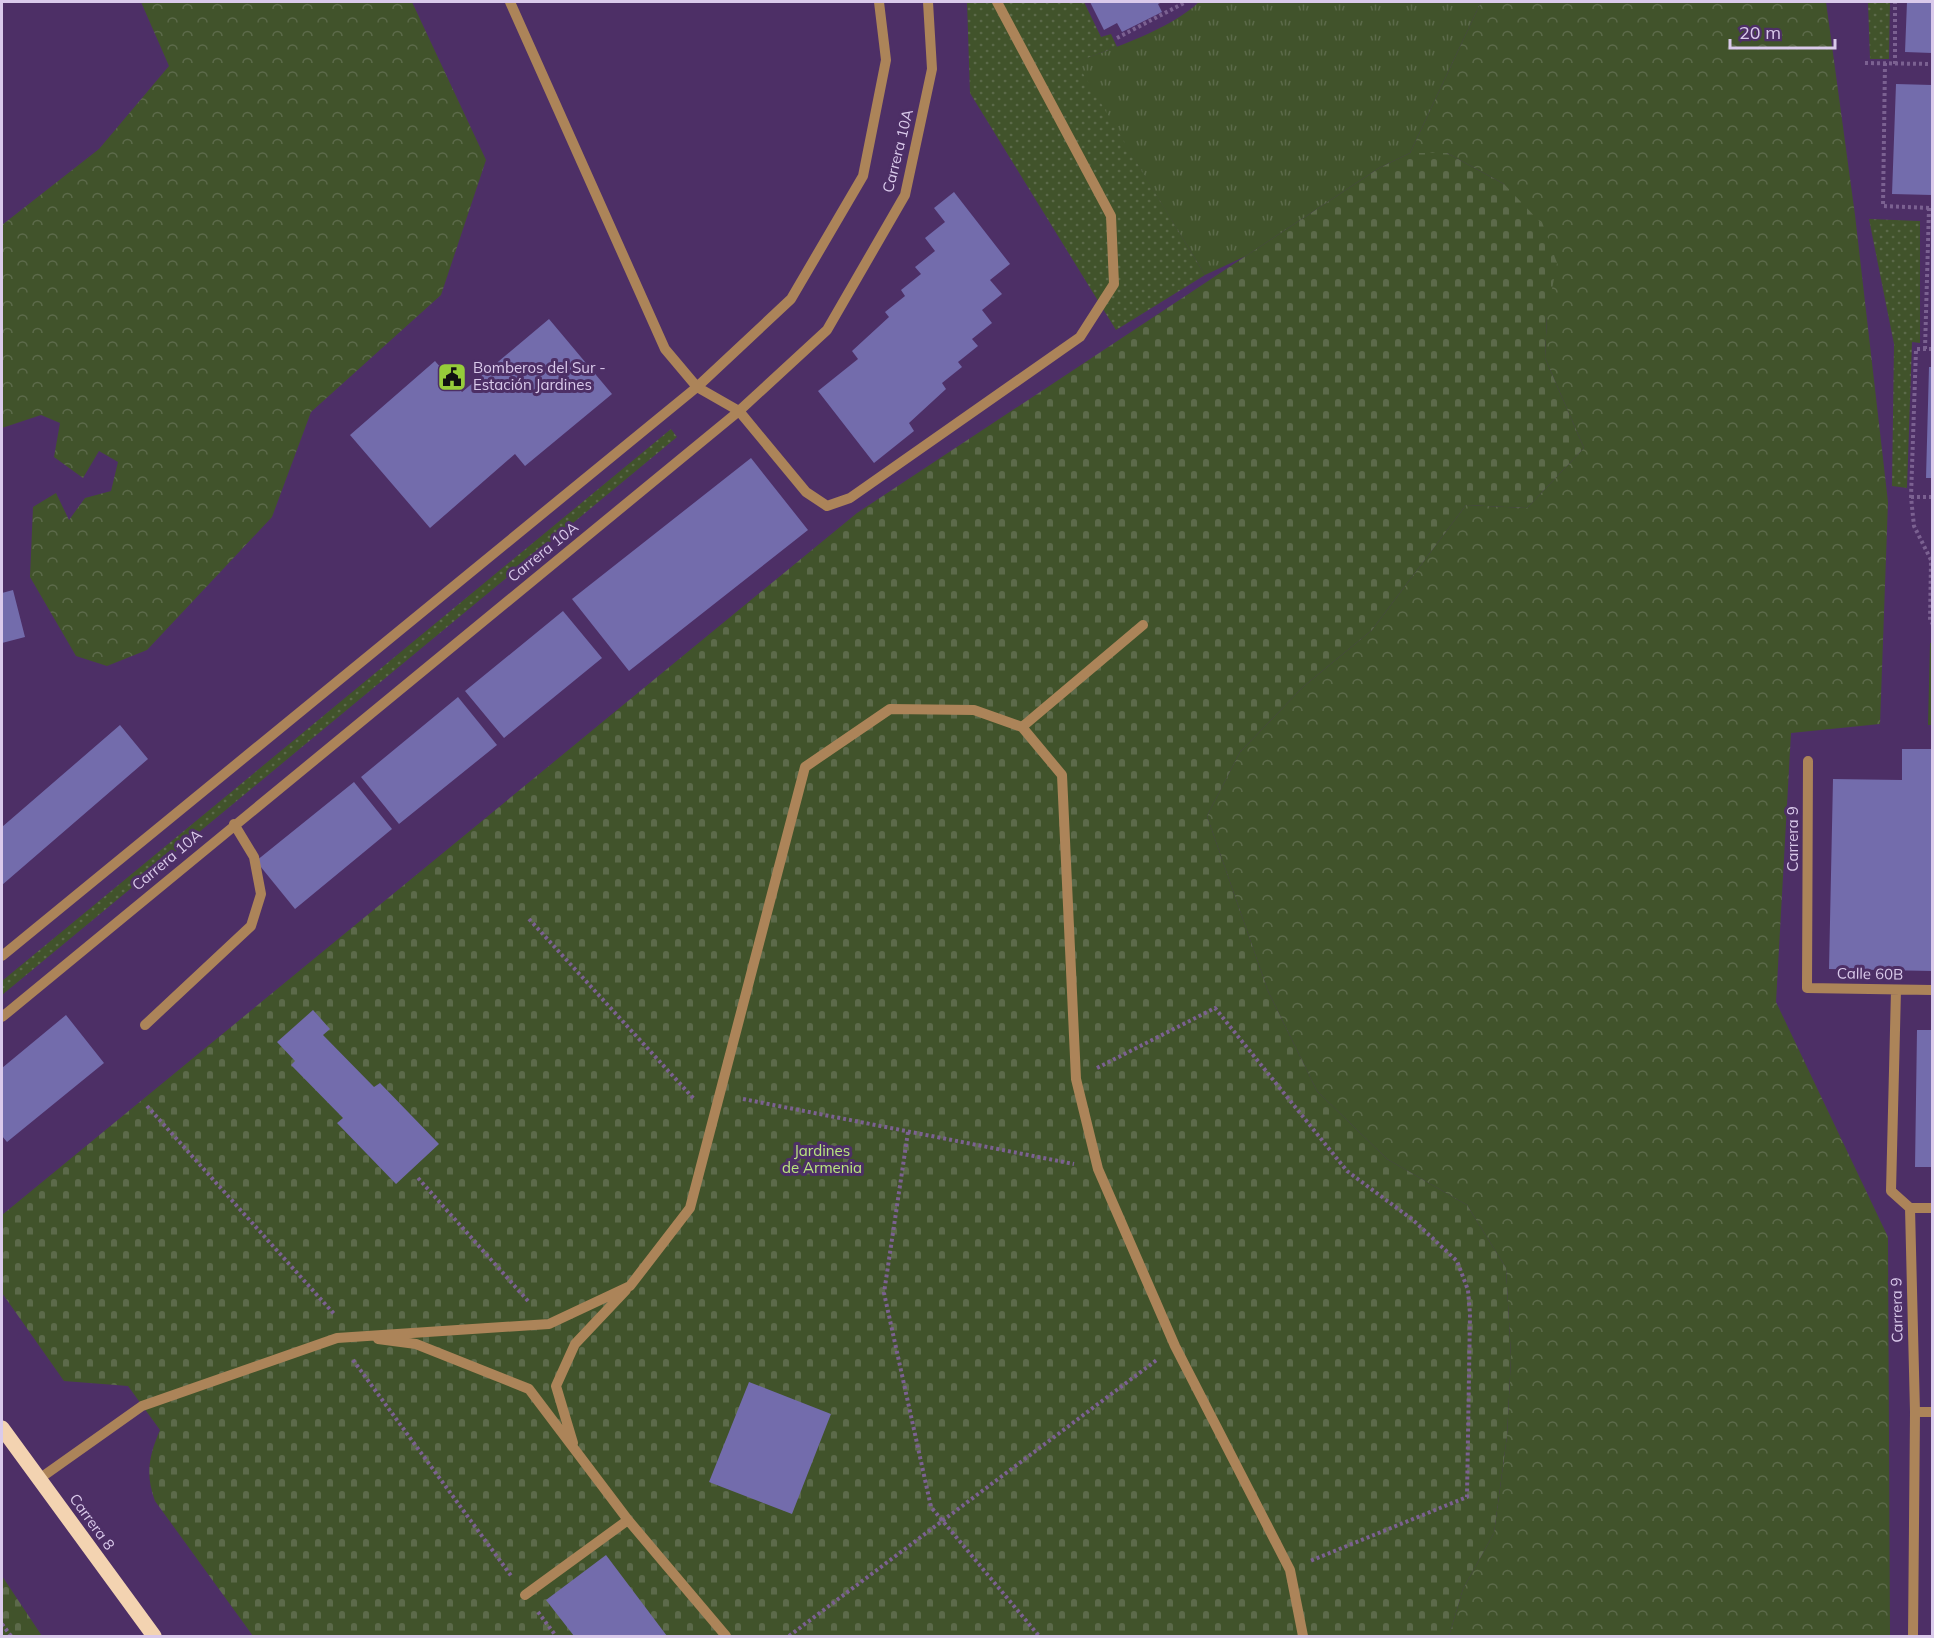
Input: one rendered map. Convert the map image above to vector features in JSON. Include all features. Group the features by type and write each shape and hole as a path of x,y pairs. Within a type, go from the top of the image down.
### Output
{"main road":[{"name":"Carrera 8","path":"2,1428 154,1636"}],"street":[{"path":"510,2 665,349 697,387 739,411 806,492 827,506 850,498 1080,338 1113,284 1111,216 997,2"},
{"path":"2,956 697,387 791,299 863,176 886,60 879,2"},
{"name":"Carrera 10A","path":"2,1017 739,411 827,330 905,195 932,69 928,2"},
{"path":"1022,727 1143,625"},
{"path":"576,1451 556,1386 575,1344 630,1286 690,1208 805,767 890,709 974,710 1022,727 1062,775 1076,1079 1098,1169 1175,1346 1290,1570 1303,1636"},
{"name":"Carrera 9","path":"1807,988 1808,761"},
{"path":"145,1025 251,926 261,894 255,857 234,824"},
{"name":"Calle 60B","path":"1807,988 1932,990"},
{"path":"1896,990 1891,1191 1910,1208 1932,1208"},
{"name":"Carrera 9","path":"1910,1208 1915,1412 1913,1636"},
{"path":"39,1479 142,1406 337,1338 354,1335 549,1324 630,1286"},
{"path":"354,1335 416,1344 529,1389 628,1520 726,1636"},
{"path":"1915,1412 1932,1412"},
{"path":"525,1595 628,1520"}],"path":[{"path":"1895,2 1895,64"},
{"path":"1117,38 1183,3"},
{"path":"1865,63 1932,64"},
{"path":"1885,63 1883,206 1931,208 1925,349"},
{"path":"1932,349 1916,349 1911,497 1914,526 1931,560 1930,622 1932,622"},
{"path":"1911,497 1932,497"},
{"path":"529,919 713,1119"},
{"path":"1076,1079 1215,1008 1347,1171 1413,1220 1457,1261 1468,1290 1470,1314 1467,1497 1290,1570"},
{"path":"719,1094 1098,1169"},
{"path":"147,1106 354,1335"},
{"path":"908,1132 884,1293 931,1507 1040,1636"},
{"path":"418,1178 549,1324"},
{"path":"337,1338 556,1636"},
{"path":"789,1636 1175,1346"},
{"path":"2,1624 11,1636"}],"green space":[{"path":"141,2 412,2 486,160 441,295 311,412 272,517 147,650 107,666 76,656 30,577 33,507 56,493 69,520 85,498 111,491 118,462 99,451 83,478 54,457 60,423 41,415 2,428 2,225 99,149 169,66"},
{"path":"967,2 1084,2 1101,37 1111,34 1117,47 1076,62 1205,275 1116,330 970,93"},
{"path":"1199,2 1481,2 1410,153 1379,168 1246,256 1205,275 1075,62 1157,30"},
{"path":"1481,2 1826,2 1855,215 1888,502 1880,724 1791,733 1776,1002 1888,1237 1890,1636 1449,1636 1463,1589 1494,1533 1507,1436 1511,1357 1506,1268 1467,1205 1387,1159 1317,1091 1268,991 1207,816 1240,752 1304,686 1372,630 1466,505 1527,508 1584,448 1545,358 1547,315 1504,184 1447,153 1410,153"},
{"path":"1868,2 1890,2 1889,59 1870,59"},
{"name":"Jardines de Armenia","path":"1410,153 1447,153 1504,184 1543,225 1557,263 1547,315 1545,358 1584,448 1527,508 1466,505 1372,630 1304,686 1240,752 1207,816 1268,991 1317,1091 1387,1159 1467,1205 1506,1268 1511,1357 1507,1436 1494,1533 1463,1589 1449,1636 253,1636 155,1501 149,1474 153,1448 160,1430 128,1386 64,1381 2,1293 2,1215 857,513 1379,168"},
{"path":"1869,219 1920,221 1920,343 1912,342 1907,488 1892,486 1894,344"},
{"path":"671,429 677,437 2,995 2,981"},
{"path":"1930,643 1932,643 1932,725 1928,725"},
{"path":"2,1576 42,1636 2,1636"}],"building":[{"path":"1090,2 1162,2 1158,4 1162,12 1122,32 1117,23 1104,30"},
{"path":"1907,2 1932,2 1932,53 1905,52"},
{"path":"1896,84 1932,85 1932,195 1892,194"},
{"path":"954,192 1010,264 990,280 1002,294 982,310 992,323 972,339 978,346 958,362 962,367 942,383 946,389 909,423 914,431 874,463 818,391 858,359 852,351 889,317 885,312 905,296 901,290 921,274 915,267 935,251 925,238 945,222 934,208"},
{"path":"549,319 612,394 525,466 515,454 430,528 350,435 435,361 462,392"},
{"path":"1929,367 1932,367 1932,478 1926,478"},
{"path":"751,458 808,530 629,671 572,599"},
{"path":"13,590 25,637 2,643 2,593"},
{"path":"563,611 602,658 504,738 465,691"},
{"path":"458,697 497,745 399,824 361,777"},
{"path":"120,725 148,759 2,885 2,827"},
{"path":"1902,749 1932,749 1932,971 1829,969 1833,779 1902,780"},
{"path":"354,782 392,829 295,909 256,861"},
{"path":"313,1010 330,1029 323,1035 374,1087 380,1083 439,1144 396,1184 337,1123 343,1118 291,1065 295,1061 277,1042"},
{"path":"66,1015 104,1063 7,1142 2,1136 2,1068"},
{"path":"1917,1030 1932,1030 1932,1167 1915,1167"},
{"path":"749,1382 831,1414 792,1514 709,1482"},
{"path":"606,1555 667,1636 574,1636 546,1600"}],"place":[{"name":"Bomberos del Sur - Estación Jardines","path":"452,377"}]}
